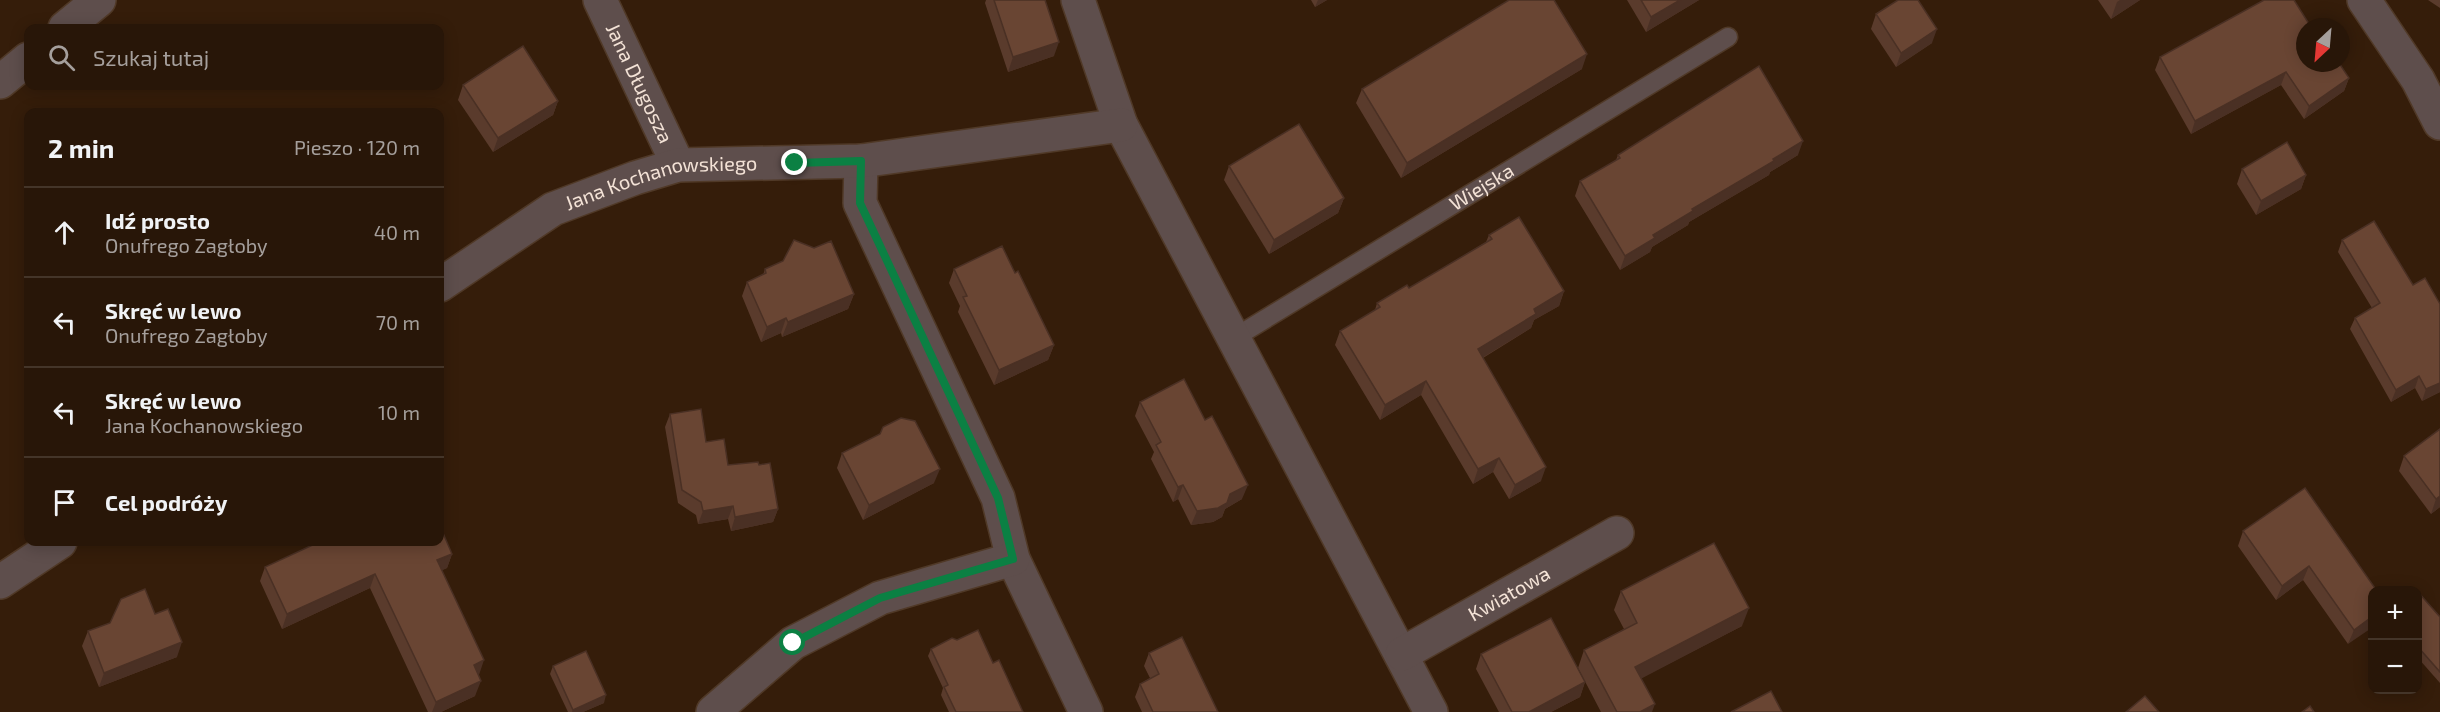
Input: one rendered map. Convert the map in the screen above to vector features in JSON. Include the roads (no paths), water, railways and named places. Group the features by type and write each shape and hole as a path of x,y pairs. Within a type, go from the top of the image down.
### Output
{"street":[{"path":"70,24 99,0"},
{"name":"Jana Długosza","path":"600,0 678,165"},
{"path":"1078,0 1121,125 1431,712"},
{"path":"2364,0 2418,80 2440,123"},
{"path":"0,82 24,62"},
{"name":"Jana Kochanowskiego","path":"444,282 553,209 635,178 678,165 861,161 1121,125"},
{"path":"861,161 860,203 998,498 1013,559 1086,712"},
{"name":"Kwiatowa","path":"1402,654 1617,533"},
{"path":"0,582 54,546"},
{"path":"713,712 793,643 880,598 1013,559"}],"lane":[{"name":"Wiejska","path":"1234,338 1728,37"}]}
